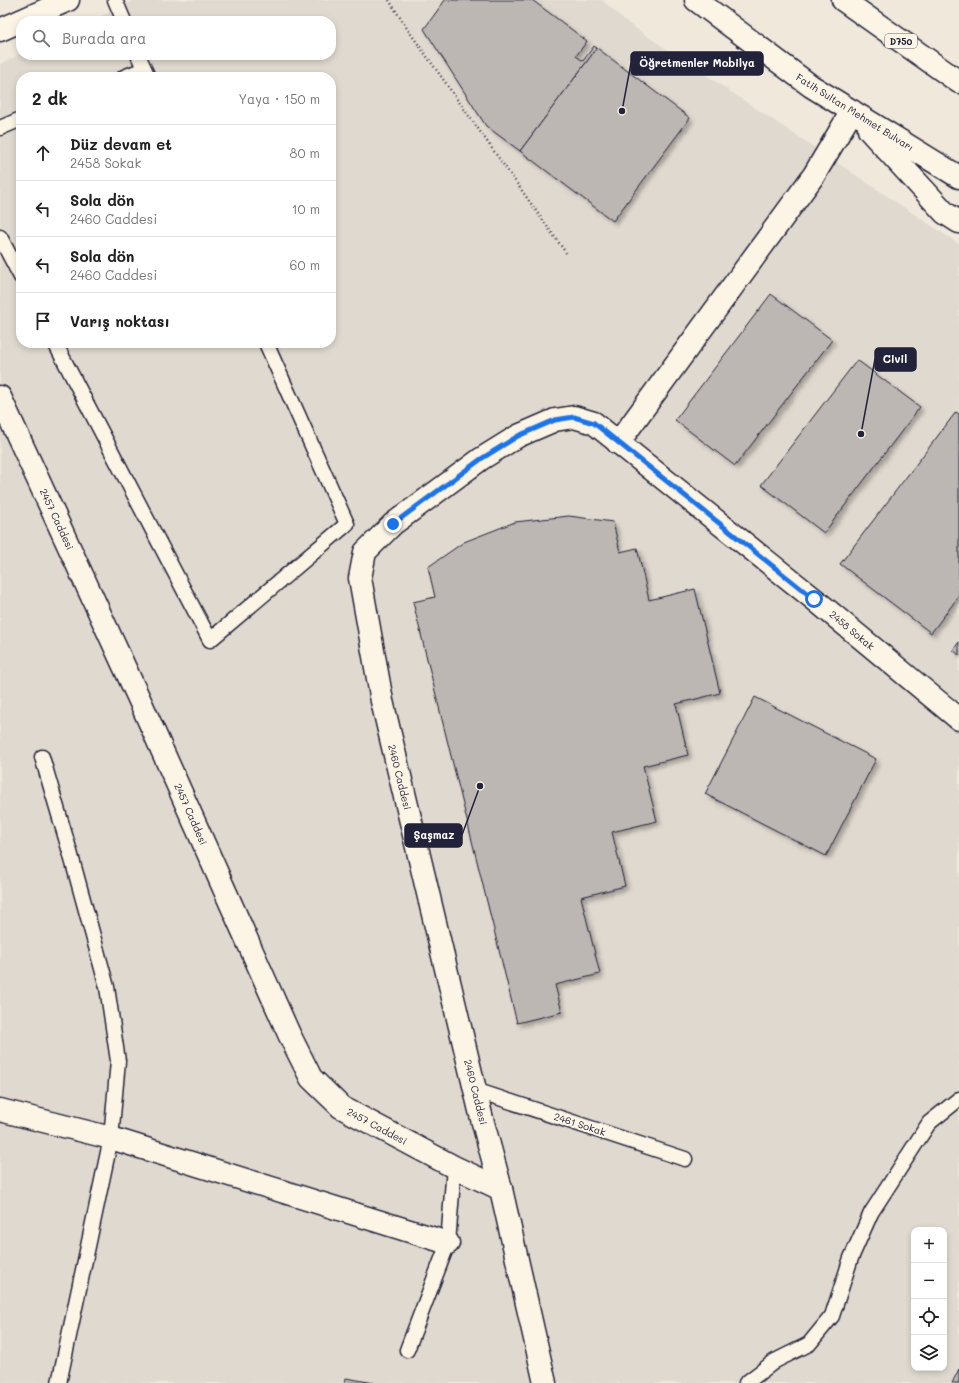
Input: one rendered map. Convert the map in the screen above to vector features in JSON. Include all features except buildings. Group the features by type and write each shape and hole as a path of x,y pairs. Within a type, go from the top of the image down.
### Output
{"main road":[{"path":"32,16 68,0"},
{"name":"Fatih Sultan Mehmet Bulvarı","path":"696,0 811,86 959,177"},
{"name":"D750","path":"842,0 959,82"},
{"path":"0,30 16,23"},
{"path":"618,443 814,175 852,111 945,213 959,222"},
{"name":"2457 Caddesi","path":"0,397 141,703 289,1034 311,1078 341,1107 454,1167 501,1189"},
{"name":"2460 Caddesi","path":"545,1383 501,1189 475,1090 382,701 360,578 365,552 393,524 481,459 518,436 555,420 574,417 594,423"},
{"name":"2458 Sokak","path":"594,423 814,599 959,719"},
{"path":"0,1110 111,1138 448,1243"}],"lane":[{"path":"115,0 122,16"},
{"path":"140,60 146,72"},
{"path":"0,128 16,121"},
{"path":"0,237 16,267"},
{"path":"59,348 210,640 347,524 268,348"},
{"path":"42,757 107,987 118,1061 111,1138 59,1383"},
{"name":"2461 Sokak","path":"475,1090 685,1159"},
{"path":"746,1383 775,1361 809,1344 832,1316 851,1258 871,1213 929,1123 959,1099"},
{"path":"407,1350 448,1243 454,1167"}],"path":[{"path":"389,0 406,27 566,253"}],"shaded area":[{"path":"135,0 602,0 629,24 959,244 959,1383 0,1383 0,64 16,56 16,60 336,60 336,16 101,16"}],"place":[{"name":"Öğretmenler Mobilya","path":"622,111"},
{"name":"Civil","path":"861,434"},
{"name":"Şaşmaz","path":"480,786"}],"route":[{"path":"393,524 481,459 518,436 555,420 574,417 594,423 814,599"}]}
